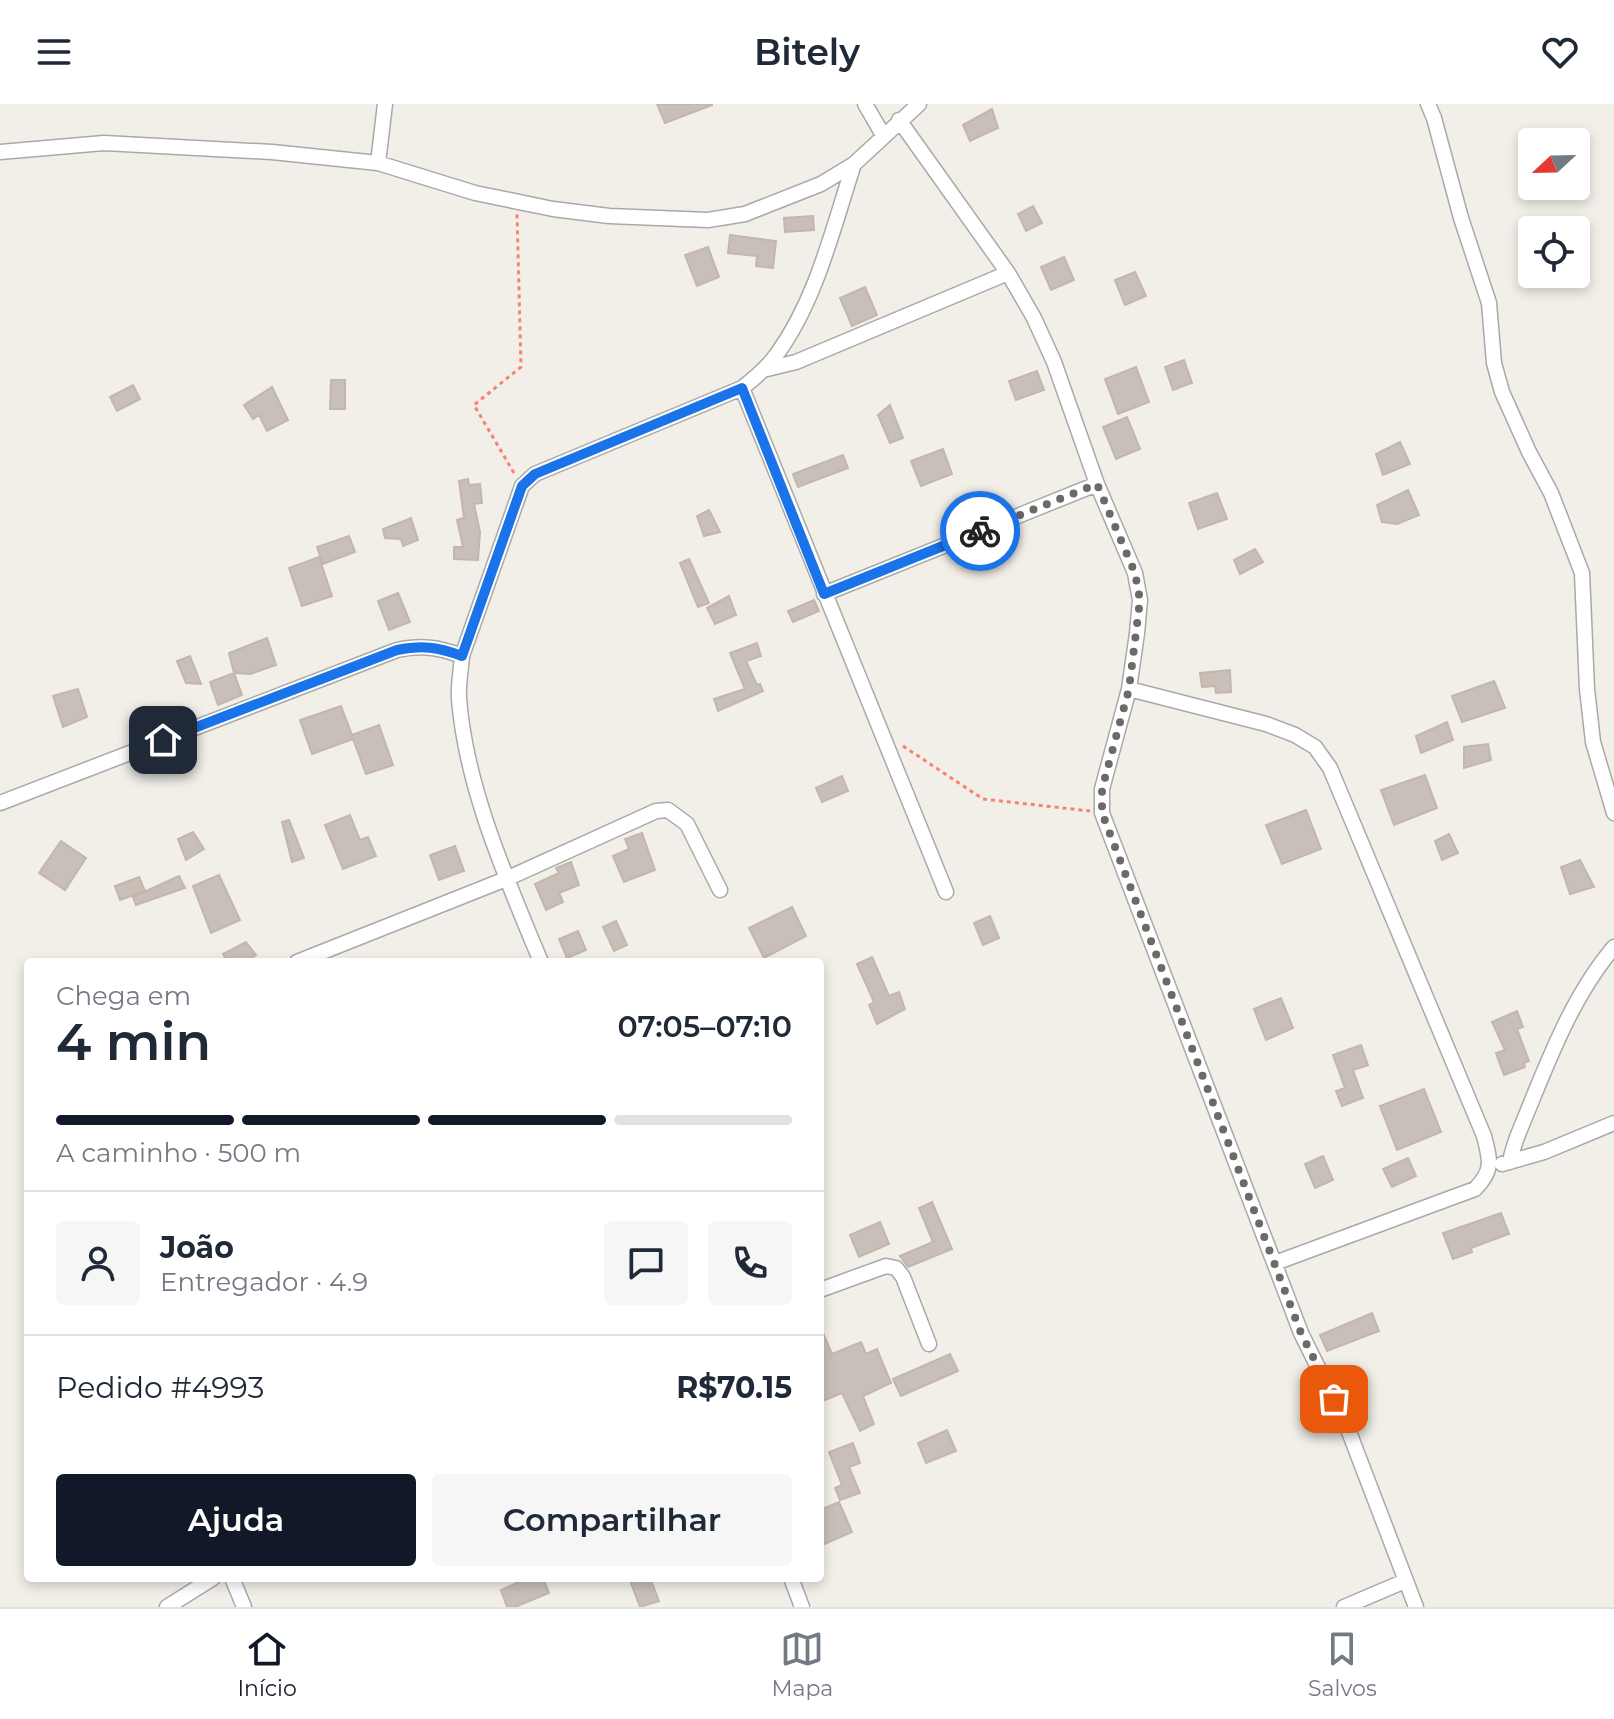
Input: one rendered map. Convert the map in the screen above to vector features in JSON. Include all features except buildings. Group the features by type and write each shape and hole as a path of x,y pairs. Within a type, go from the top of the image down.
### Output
{"street":[{"path":"378,163 385,104"},
{"path":"865,104 883,135"},
{"path":"0,152 104,143 272,152 378,163 475,193 516,202 609,216 708,220 745,214 821,184 854,164 919,104"},
{"path":"1428,104 1489,303 1494,363 1502,392 1551,493 1582,573 1587,689 1593,742 1614,813"},
{"path":"899,120 1008,273 1034,318 1054,362 1097,484 1135,573 1140,600 1129,689 1102,789 1102,813 1301,1333 1346,1424 1416,1607"},
{"path":"539,958 506,879 488,826 462,726 458,695 462,656 522,486 535,474 742,388 763,370 790,334 815,283 854,164"},
{"path":"763,370 817,354 1008,273"},
{"path":"742,388 946,892"},
{"path":"824,594 1097,484"},
{"path":"0,803 397,650 438,647 462,656"},
{"path":"1129,689 1266,724 1315,747 1337,783 1484,1136 1490,1166 1486,1178 1475,1189 1275,1263"},
{"path":"307,958 506,879 638,817 668,810 687,824 720,890"},
{"path":"1510,1162 1514,1142 1542,1071 1600,963 1614,947"},
{"path":"1490,1166 1510,1162 1614,1123"},
{"path":"824,1289 886,1266 896,1268 903,1277 929,1344"},
{"path":"1344,1607 1405,1581"},
{"path":"167,1607 207,1582"},
{"path":"234,1582 244,1607"},
{"path":"793,1582 802,1607"}],"path":[{"path":"516,202 521,367 474,405 522,486"},
{"path":"880,733 983,799 1102,813"}],"way so far":[{"path":"980,531 1097,484 1135,573 1140,600 1137,633 1129,689 1102,789 1102,813 1301,1333 1334,1399"}],"route":[{"path":"163,740 397,650 438,647 462,656 522,486 535,474 742,388 824,594 980,531"}]}
